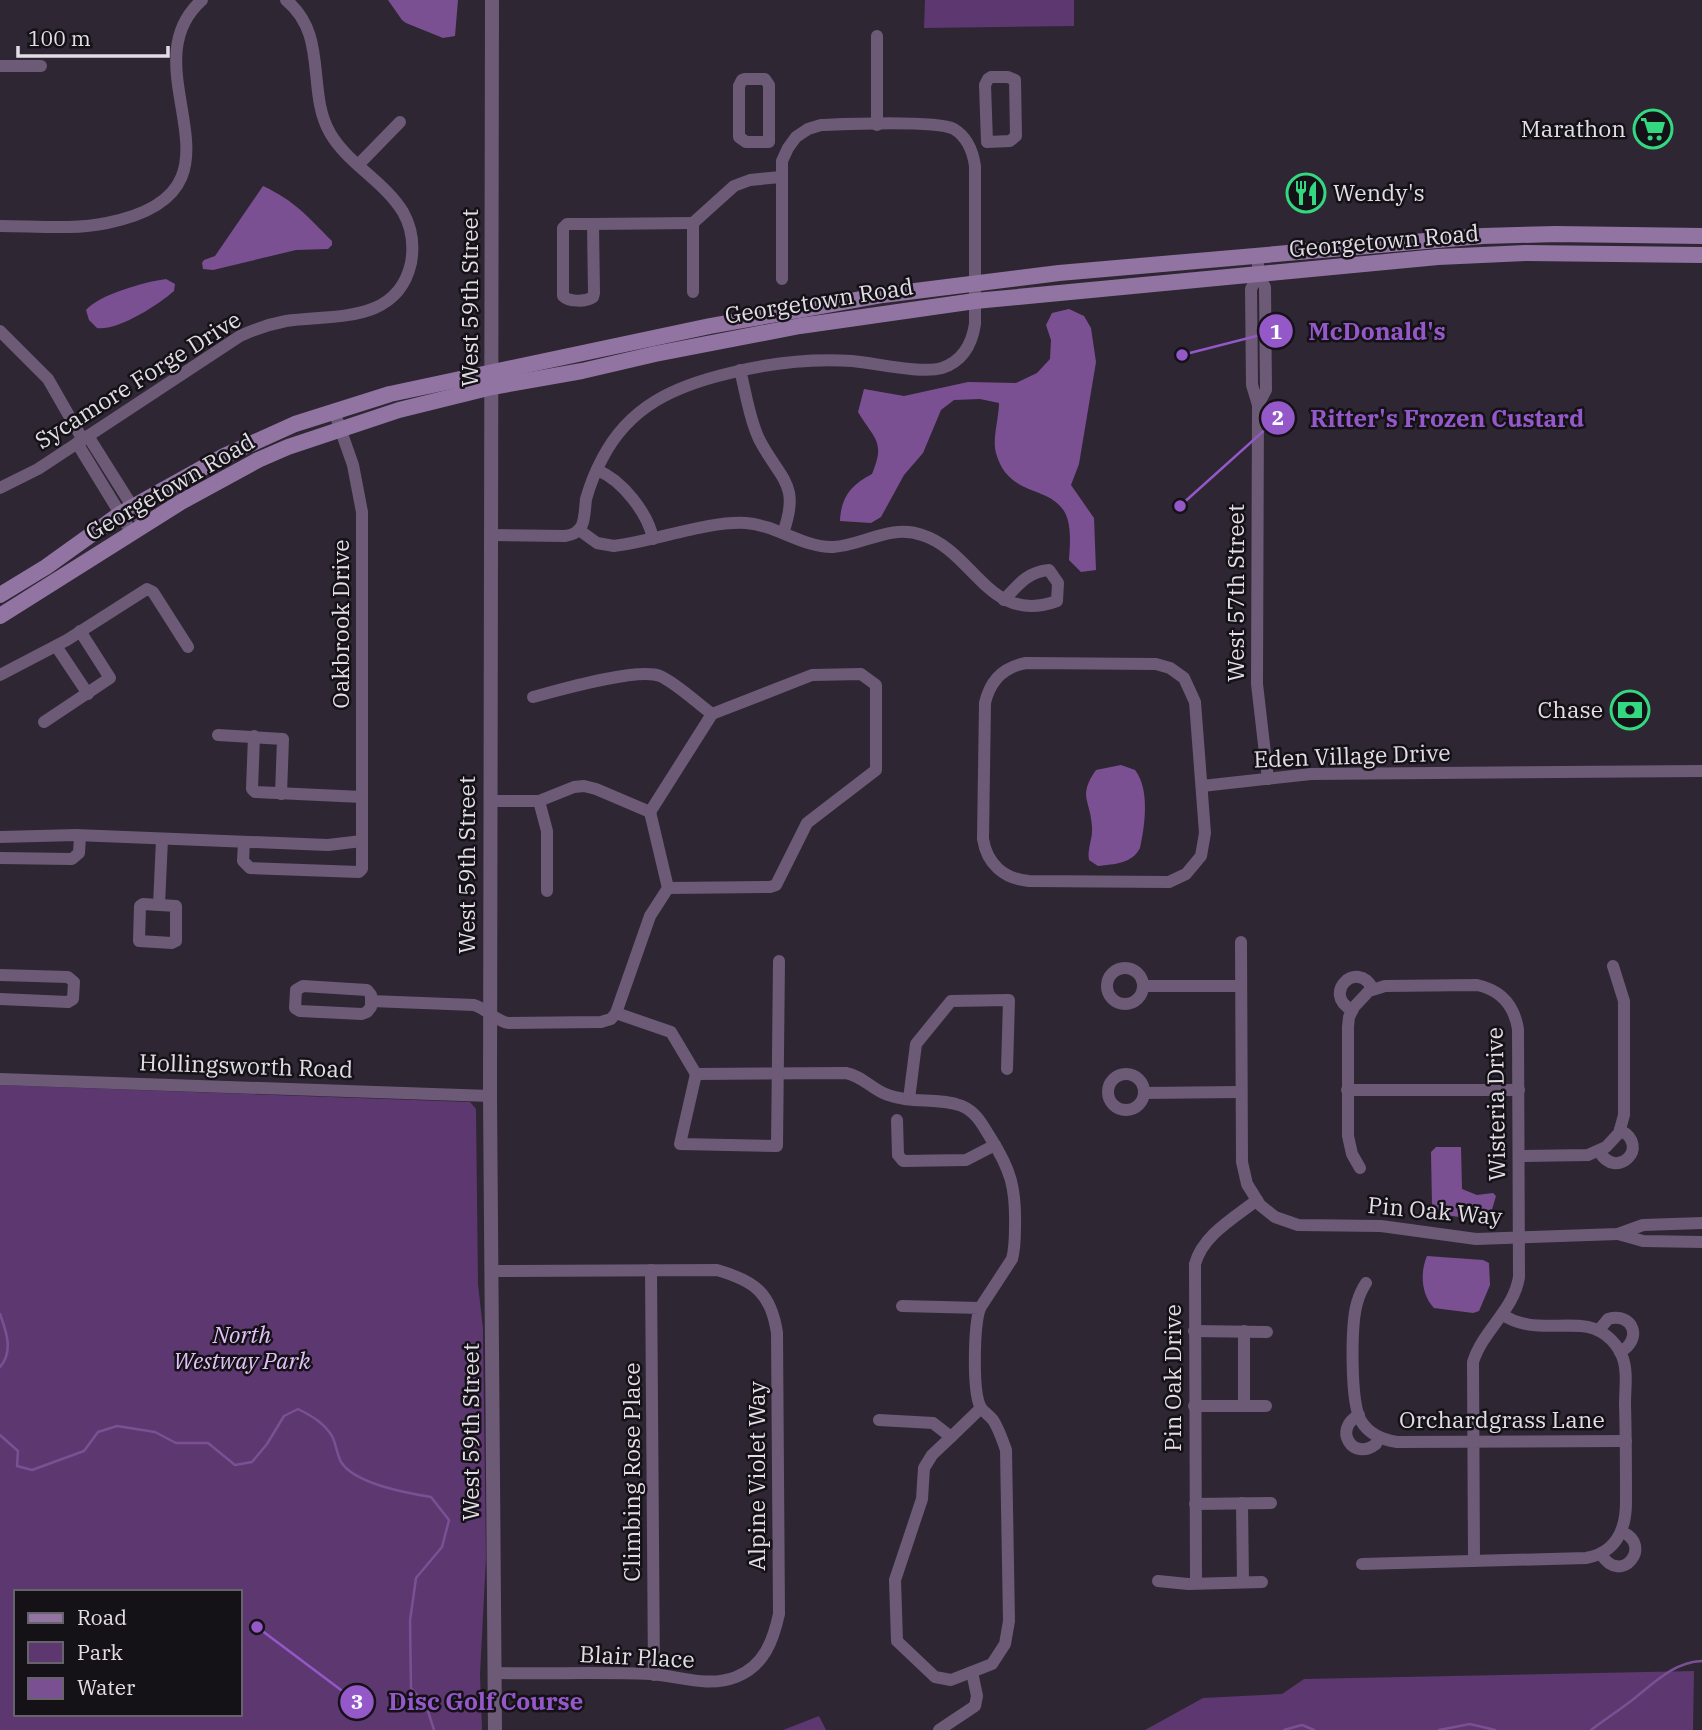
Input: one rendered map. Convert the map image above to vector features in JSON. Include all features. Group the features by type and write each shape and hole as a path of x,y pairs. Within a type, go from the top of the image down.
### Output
{"main road":[{"name":"Georgetown Road","path":"0,616 219,480 258,460 341,429 492,379 774,313 975,282 1483,236 1702,236"},
{"name":"Georgetown Road","path":"0,595 127,511 251,443 295,424 390,394 492,379 582,371 691,346 800,326 975,301 1438,257 1526,253 1702,255"}],"street":[{"path":"0,226 107,223 150,210 172,192 180,180 187,153 175,64 176,48 184,21 202,0"},
{"name":"Sycamore Forge Drive","path":"0,488 32,472 83,440 240,336 284,321 362,314 379,306 400,288 410,267 412,234 398,205 336,141 327,126 310,35 300,14 286,0"},
{"name":"West 59th Street","path":"492,0 490,1096 495,1730"},
{"path":"877,36 877,125"},
{"path":"0,66 41,66"},
{"path":"970,149 987,142 1010,141 1016,136 1015,84 1011,78 991,77 986,82 987,142"},
{"path":"769,142 769,85 762,78 743,79 739,86 739,136 746,142 769,142 786,151"},
{"path":"358,164 400,122"},
{"path":"491,535 565,536 579,530 590,487 607,449 624,427 655,400 693,382 767,365 818,360 923,369 942,368 959,358 971,343 975,324 975,166 970,149 958,132 942,125 812,127 796,137 782,161 782,279"},
{"path":"593,224 594,295 588,300 568,300 564,296 563,228 568,224 692,223 734,186 747,181 782,177"},
{"path":"692,223 693,292"},
{"name":"West 57th Street","path":"1258,257 1258,274 1265,287 1266,390 1258,405 1257,684 1268,779"},
{"path":"0,331 48,379 138,529"},
{"path":"740,370 753,424 790,495 791,511 783,533"},
{"name":"Oakbrook Drive","path":"244,842 243,861 248,867 359,872 362,869 362,512 353,465 334,411"},
{"path":"597,470 612,477 644,514 653,539"},
{"path":"579,530 593,541 610,545 732,523 762,526 830,547 891,532 920,534 945,547 986,587 1004,600"},
{"path":"0,676 56,646 149,589 188,647"},
{"path":"44,722 109,680 110,676 80,631"},
{"path":"56,646 88,694"},
{"path":"1026,663 1156,664 1178,673 1188,684 1196,707 1202,786 1204,847 1193,868 1178,879 1159,883 1029,881 1005,875 994,866 983,839 986,699 994,681 1004,671 1026,663"},
{"path":"533,697 642,673 663,677 712,713"},
{"path":"371,1001 472,1005 483,1008 501,1021 522,1023 603,1022 611,1019 616,1013 650,915 668,888 650,812 712,713 816,674 861,674 876,685 876,770 807,823 776,885 668,888"},
{"path":"218,734 283,739 281,794"},
{"path":"254,736 252,789 256,792 362,797"},
{"name":"Eden Village Drive","path":"1202,786 1311,774 1702,771"},
{"path":"490,801 539,801 574,788 586,787 650,812"},
{"path":"539,801 547,831 547,891"},
{"path":"0,837 80,836 328,845 362,841"},
{"path":"0,858 72,859 79,853 80,836"},
{"path":"159,905 162,839"},
{"path":"1241,942 1240,1092 1243,1171 1249,1189 1257,1200"},
{"path":"616,1013 671,1032 696,1074 680,1144 778,1144 779,961"},
{"path":"1519,1156 1578,1156 1599,1151 1610,1144 1620,1130 1624,1110 1624,1001 1613,966"},
{"path":"0,975 68,977 74,982 73,999 68,1002 0,999"},
{"path":"1352,1010 1343,1004 1340,996 1344,983 1353,977 1360,977 1368,981 1373,989 1361,998 1348,1021 1349,1145 1360,1168"},
{"name":"Wisteria Drive","path":"1373,989 1392,985 1477,985 1499,993 1514,1011 1518,1029 1518,1282 1513,1298 1478,1348 1473,1362 1474,1561"},
{"path":"303,986 363,989 370,992 371,1001 370,1010 364,1013 301,1011 295,1007 294,995 296,990 303,986"},
{"path":"1143,986 1240,986"},
{"path":"909,1099 916,1044 951,1000 1009,1000 1007,1069"},
{"path":"696,1074 846,1073 862,1078 886,1095 950,1103 965,1108 978,1117 1010,1171 1016,1200 1012,1260 980,1308 975,1335 977,1394 981,1408 1000,1432 1006,1455 1009,1621 1006,1640 990,1666 949,1680 936,1677 898,1643 895,1633 895,1580 922,1499 925,1466 934,1453 981,1408"},
{"name":"Hollingsworth Road","path":"0,1079 490,1096"},
{"path":"1347,1090 1519,1090"},
{"path":"1144,1093 1240,1092"},
{"path":"897,1120 898,1155 903,1161 966,1160 995,1145"},
{"path":"1599,1151 1604,1158 1614,1163 1628,1158 1633,1142 1628,1134 1620,1130"},
{"name":"Pin Oak Way","path":"1257,1200 1275,1217 1298,1225 1381,1226 1464,1238 1519,1239 1618,1234 1643,1226 1702,1223"},
{"name":"Pin Oak Drive","path":"1196,1583 1194,1272 1198,1253 1211,1236 1257,1200"},
{"name":"Pin Oak Way","path":"1618,1234 1643,1241 1702,1242"},
{"path":"493,1271 651,1270"},
{"name":"Alpine Violet Way","path":"651,1270 717,1270 747,1280 768,1300 774,1317 777,1333 779,1614 768,1651"},
{"name":"Climbing Rose Place","path":"651,1270 654,1675"},
{"path":"1359,1415 1354,1396 1354,1315 1366,1283"},
{"path":"902,1306 980,1308"},
{"path":"1362,1564 1584,1558 1601,1554 1615,1544 1622,1532 1626,1521 1625,1371 1615,1342 1599,1330 1582,1326 1529,1325 1513,1321 1502,1314"},
{"path":"1599,1330 1608,1319 1618,1317 1626,1320 1632,1327 1634,1338 1630,1346 1620,1352"},
{"path":"1194,1331 1267,1332"},
{"path":"1244,1331 1244,1406"},
{"path":"1194,1406 1266,1406"},
{"name":"Orchardgrass Lane","path":"1379,1437 1376,1444 1370,1448 1357,1449 1348,1442 1345,1433 1350,1420 1359,1415 1367,1429 1379,1437 1397,1442 1626,1441"},
{"path":"879,1420 933,1423 951,1437"},
{"path":"1242,1503 1243,1582"},
{"path":"1195,1504 1271,1503"},
{"path":"1601,1554 1611,1565 1622,1566 1629,1563 1635,1554 1635,1546 1632,1538 1622,1532"},
{"path":"1158,1581 1188,1584 1262,1582"},
{"name":"Blair Place","path":"495,1673 654,1675 716,1681 736,1677 754,1666 768,1651"},
{"path":"939,1730 975,1706 977,1696 972,1672"}],"green space":[{"path":"925,0 1074,0 1074,26 924,28"},
{"name":"North Westway Park","path":"0,1085 470,1102 476,1109 486,1558 480,1674 482,1730 0,1730"},
{"path":"1694,1671 1693,1730 1145,1730 1203,1698 1282,1694 1304,1679"},
{"path":"819,1716 826,1730 783,1730"}],"water":[{"path":"388,0 458,0 455,36 443,38 406,23"},
{"path":"263,186 284,197 300,210 332,241 332,245 328,249 296,250 213,270 203,269 204,260 215,256"},
{"path":"166,279 175,284 174,291 137,316 106,328 97,328 89,320 86,310 101,299 135,286"},
{"path":"1069,309 1084,316 1091,328 1096,362 1079,464 1071,485 1094,518 1096,570 1081,572 1069,560 1068,522 1057,503 1019,484 1009,477 1002,467 995,447 999,403 980,399 954,400 941,410 923,453 904,475 881,517 871,523 840,521 845,498 853,487 872,474 878,454 876,441 858,412 864,389 904,396 968,382 1016,383 1037,373 1050,359 1051,340 1046,325 1052,313"},
{"path":"1121,765 1135,770 1143,787 1145,819 1140,848 1127,860 1098,866 1089,860 1092,827 1086,798 1087,786 1096,770"},
{"path":"1436,1147 1461,1147 1462,1189 1477,1195 1493,1193 1496,1196 1491,1213 1460,1217 1445,1214 1432,1206 1431,1152"},
{"path":"1427,1256 1483,1260 1489,1263 1490,1285 1479,1311 1473,1313 1434,1308 1426,1297 1423,1283"}],"waterway":[{"path":"0,1314 8,1348 0,1367"},
{"path":"0,1435 18,1451 17,1466 32,1470 84,1451 98,1432 117,1426 155,1432 176,1443 208,1443 235,1465 252,1462 284,1416 298,1409 325,1427 332,1436 341,1462 348,1470 369,1482 431,1497 449,1520 442,1547 416,1578 410,1621 411,1688 426,1705 434,1730"},
{"path":"1591,1730 1664,1675 1682,1665 1702,1661"},
{"path":"1439,1730 1470,1724 1495,1730"},
{"path":"1284,1730 1302,1725 1314,1730"}],"place":[{"name":"Marathon","path":"1653,129"},
{"name":"Wendy's","path":"1306,193"},
{"name":"McDonald's","path":"1182,355"},
{"name":"Ritter's Frozen Custard","path":"1180,506"},
{"name":"Chase","path":"1630,710"},
{"name":"Disc Golf Course","path":"257,1627"}]}
